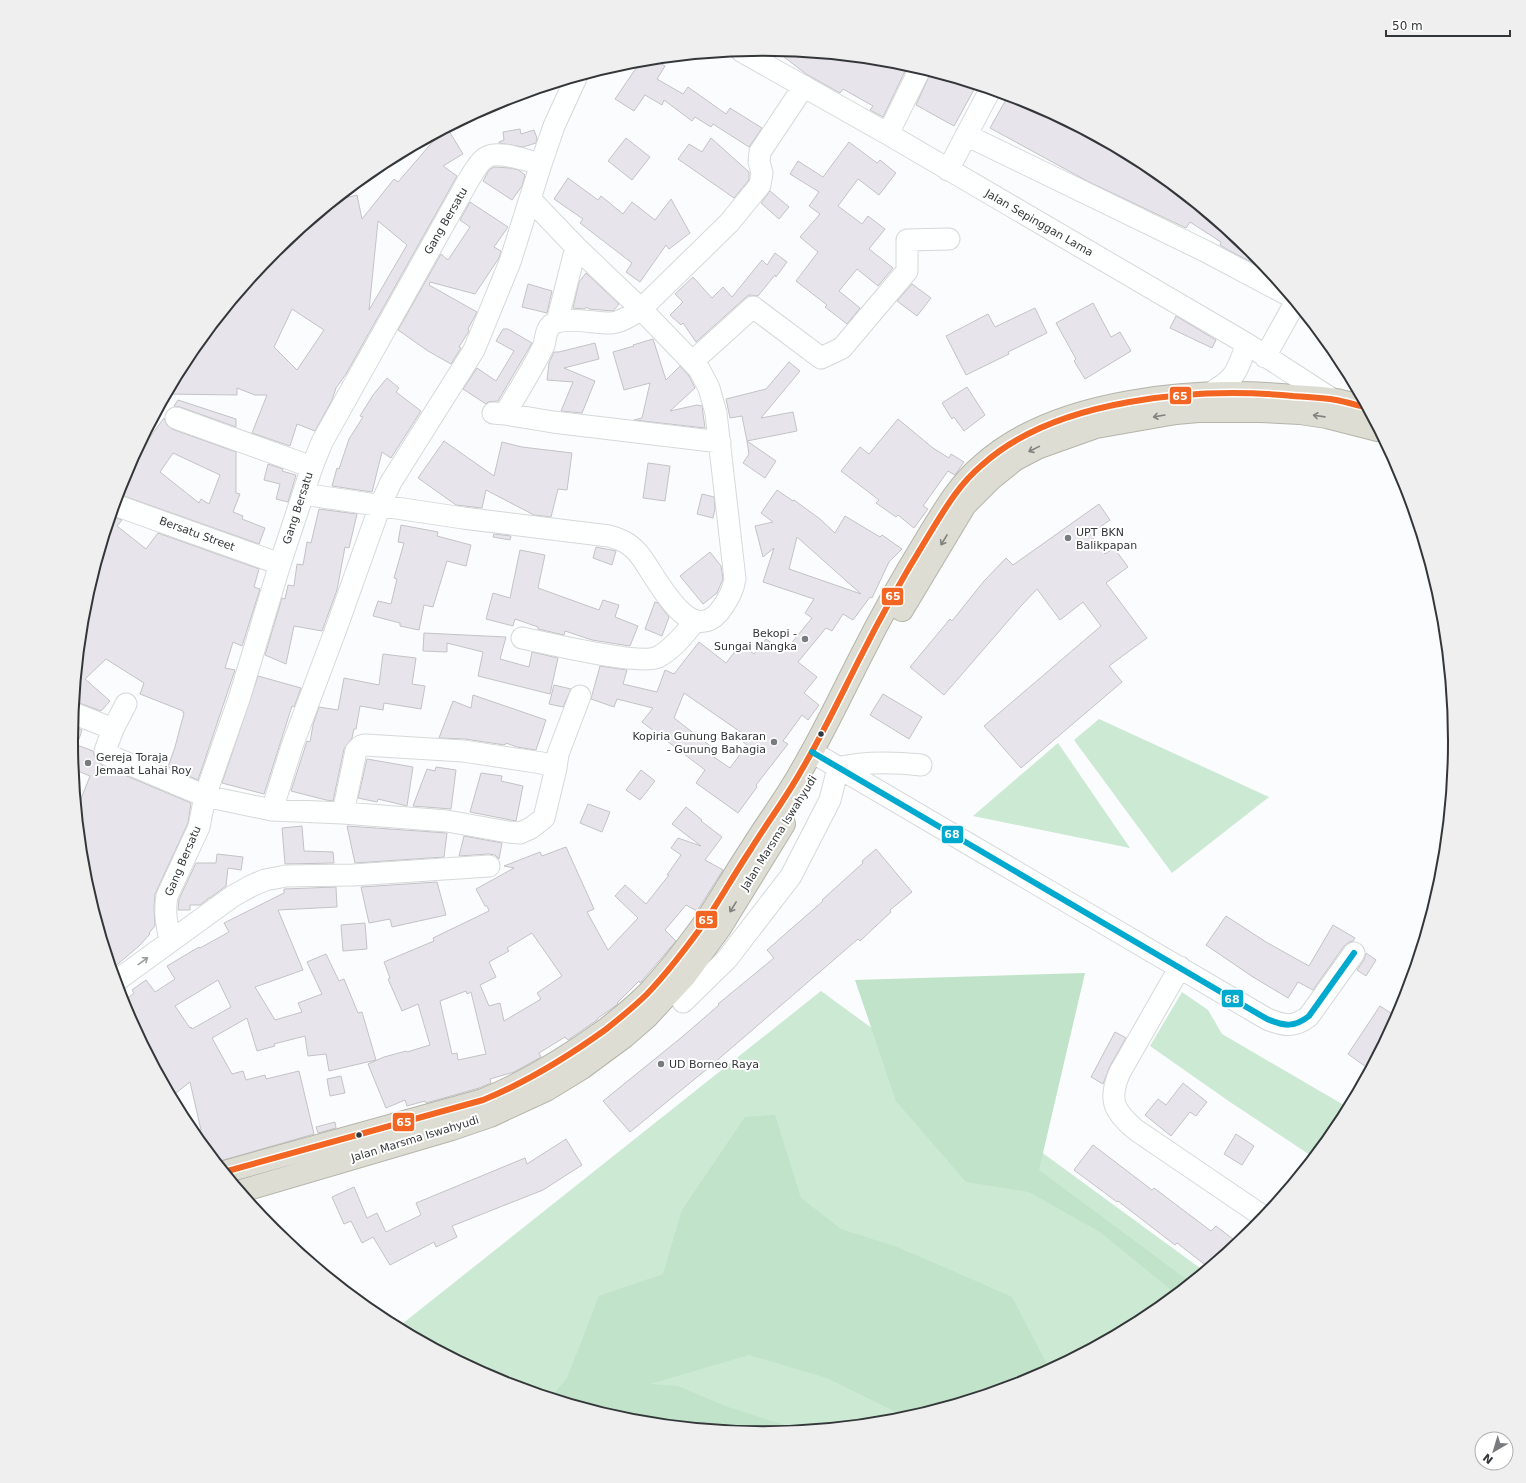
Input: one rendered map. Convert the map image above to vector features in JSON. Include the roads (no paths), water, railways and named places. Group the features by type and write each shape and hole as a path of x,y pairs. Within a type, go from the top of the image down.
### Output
{"highway":[{"name":"Jalan Marsma Iswahyudi","path":"1203,402 1270,394 1333,399 1361,406"},
{"name":"Jalan Marsma Iswahyudi","path":"246,1191 452,1129 490,1116 546,1090 582,1068 624,1037 646,1018 685,976 720,928 825,760 874,631 912,562 948,502 964,482 982,464 1001,449 1050,424 1083,412 1112,405 1171,396 1261,411 1300,413 1326,417 1373,429"},
{"name":"Jalan Marsma Iswahyudi","path":"229,1171 483,1100 508,1090 575,1052 633,1008 647,994 706,920 800,775 825,760"}],"street":[{"name":"Jalan Sepinggan Lama","path":"750,56 888,134 1246,344 1333,399 1373,428"},
{"path":"888,134 918,74"},
{"path":"272,810 292,746 380,506 392,482 474,350 510,262 554,126 574,83"},
{"path":"720,442 553,422 499,413 540,353 545,341 546,332 551,326 557,322 567,321 612,323 624,319 641,309 729,223 760,185 762,173 759,162 760,152 804,86"},
{"path":"948,170 988,94"},
{"path":"966,135 1205,251 1277,289"},
{"name":"Gang Bersatu","path":"170,941 165,917 167,896 199,827 205,796 240,699 280,564 312,467 326,436 480,162 486,158 499,154 541,164"},
{"path":"303,494 463,518 609,536 626,542 638,553 682,614 696,621 705,622 715,616 724,606 734,587 735,579 720,442 716,413 709,388 699,369 641,309 576,247 530,199"},
{"path":"692,362 754,307 821,358 842,348 907,271 907,240 949,239"},
{"path":"557,322 576,247"},
{"path":"1265,357 1293,307"},
{"path":"1203,402 1231,378 1236,370 1246,344"},
{"path":"176,418 312,467"},
{"name":"Bersatu Street","path":"119,507 280,564"},
{"path":"522,638 618,657 647,660 658,657 677,642 696,621"},
{"path":"126,704 113,729 106,748 105,751 108,755 205,796 272,810 343,813 447,821 520,833 531,828 544,818 558,754 580,696"},
{"path":"79,715 113,729"},
{"path":"343,813 356,751 361,746 365,745 463,751 542,763 556,768"},
{"path":"825,760 855,764 899,762 921,765"},
{"path":"825,760 1267,1019 1277,1023 1288,1025 1299,1024 1308,1016 1354,953"},
{"path":"683,1002 727,959 791,876 830,800 825,760"},
{"path":"120,978 233,896 265,880 286,876 353,875 489,866"},
{"path":"1180,967 1114,1085 1113,1099 1116,1110 1124,1120 1136,1130 1259,1214"}],"place":[{"name":"UPT BKN Balikpapan","path":"1068,538"},
{"name":"Bekopi - Sungai Nangka","path":"805,639"},
{"name":"Kopiria Gunung Bakaran - Gunung Bahagia","path":"774,742"},
{"name":"Gereja Toraja Jemaat Lahai Roy","path":"88,763"},
{"name":"UD Borneo Raya","path":"661,1064"}]}
